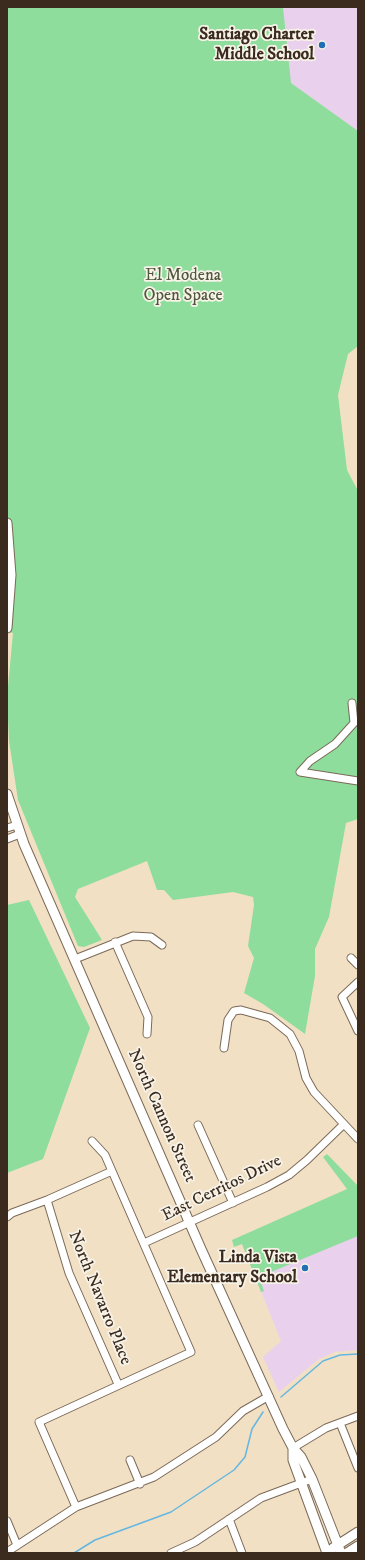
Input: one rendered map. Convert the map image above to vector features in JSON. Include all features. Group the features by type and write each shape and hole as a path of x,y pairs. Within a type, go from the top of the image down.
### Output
{"main road":[{"path":"7,523 11,575 7,628"},
{"name":"North Cannon Street","path":"7,794 20,834 190,1222 269,1396 294,1448 301,1457 312,1479 339,1549"},
{"name":"North Cannon Street","path":"294,1448 293,1460 326,1553"},
{"path":"326,1553 339,1549 358,1532"},
{"path":"347,1553 358,1546"}],"street":[{"path":"352,703 354,723 335,744 310,761 300,772 358,781"},
{"path":"7,828 17,825"},
{"path":"7,839 20,834"},
{"path":"75,959 133,936 146,936 156,939 162,945"},
{"path":"115,942 148,1017 147,1034"},
{"path":"351,958 358,965"},
{"path":"358,982 342,997 358,1031"},
{"path":"224,1048 228,1020 234,1011 241,1010 270,1018 290,1034 299,1051 306,1078 314,1092 358,1139"},
{"path":"198,1124 233,1203"},
{"name":"East Cerritos Drive","path":"144,1243 267,1188 289,1175 307,1160 344,1124"},
{"path":"76,1507 39,1422 118,1384 191,1352 105,1155 92,1141"},
{"path":"7,1217 12,1213 47,1200 112,1171"},
{"name":"North Navarro Place","path":"47,1200 69,1273 118,1384"},
{"path":"7,1552 76,1507 140,1484 154,1477 216,1437 243,1411 269,1396"},
{"path":"294,1448 326,1428 358,1416"},
{"path":"340,1423 358,1468"},
{"path":"130,1460 140,1484"},
{"path":"171,1553 195,1542 261,1498 312,1479"},
{"path":"229,1519 242,1553"},
{"path":"7,1521 17,1545"}],"shaded area":[{"name":"Santiago Charter Middle School","path":"283,7 358,7 358,131 290,83"},
{"name":"Linda Vista Elementary School","path":"358,1197 358,1350 335,1352 319,1359 279,1392 263,1357 281,1341 239,1237"}],"green space":[{"name":"El Modena Open Space","path":"7,7 283,7 291,83 358,131 358,346 348,354 338,395 347,470 358,491 358,819 346,823 329,917 315,949 315,976 305,1034 263,1004 244,993 254,958 248,946 254,905 253,897 233,892 173,900 164,890 157,890 147,861 78,889 75,897 102,940 84,947 78,946 18,800 9,741 7,697 13,633 7,632"},
{"path":"29,900 90,1028 43,1159 7,1173 7,905"},
{"path":"327,1154 358,1186 358,1236 259,1277 264,1291 261,1292 242,1244 234,1247 232,1240 347,1189 323,1157"}],"waterway":[{"path":"281,1397 323,1361 340,1355 358,1354"},
{"path":"74,1553 95,1540 171,1512 234,1470 245,1457 252,1429 263,1412"}],"place":[{"name":"Santiago Charter Middle School","path":"322,45"},
{"name":"Linda Vista Elementary School","path":"305,1268"}]}
